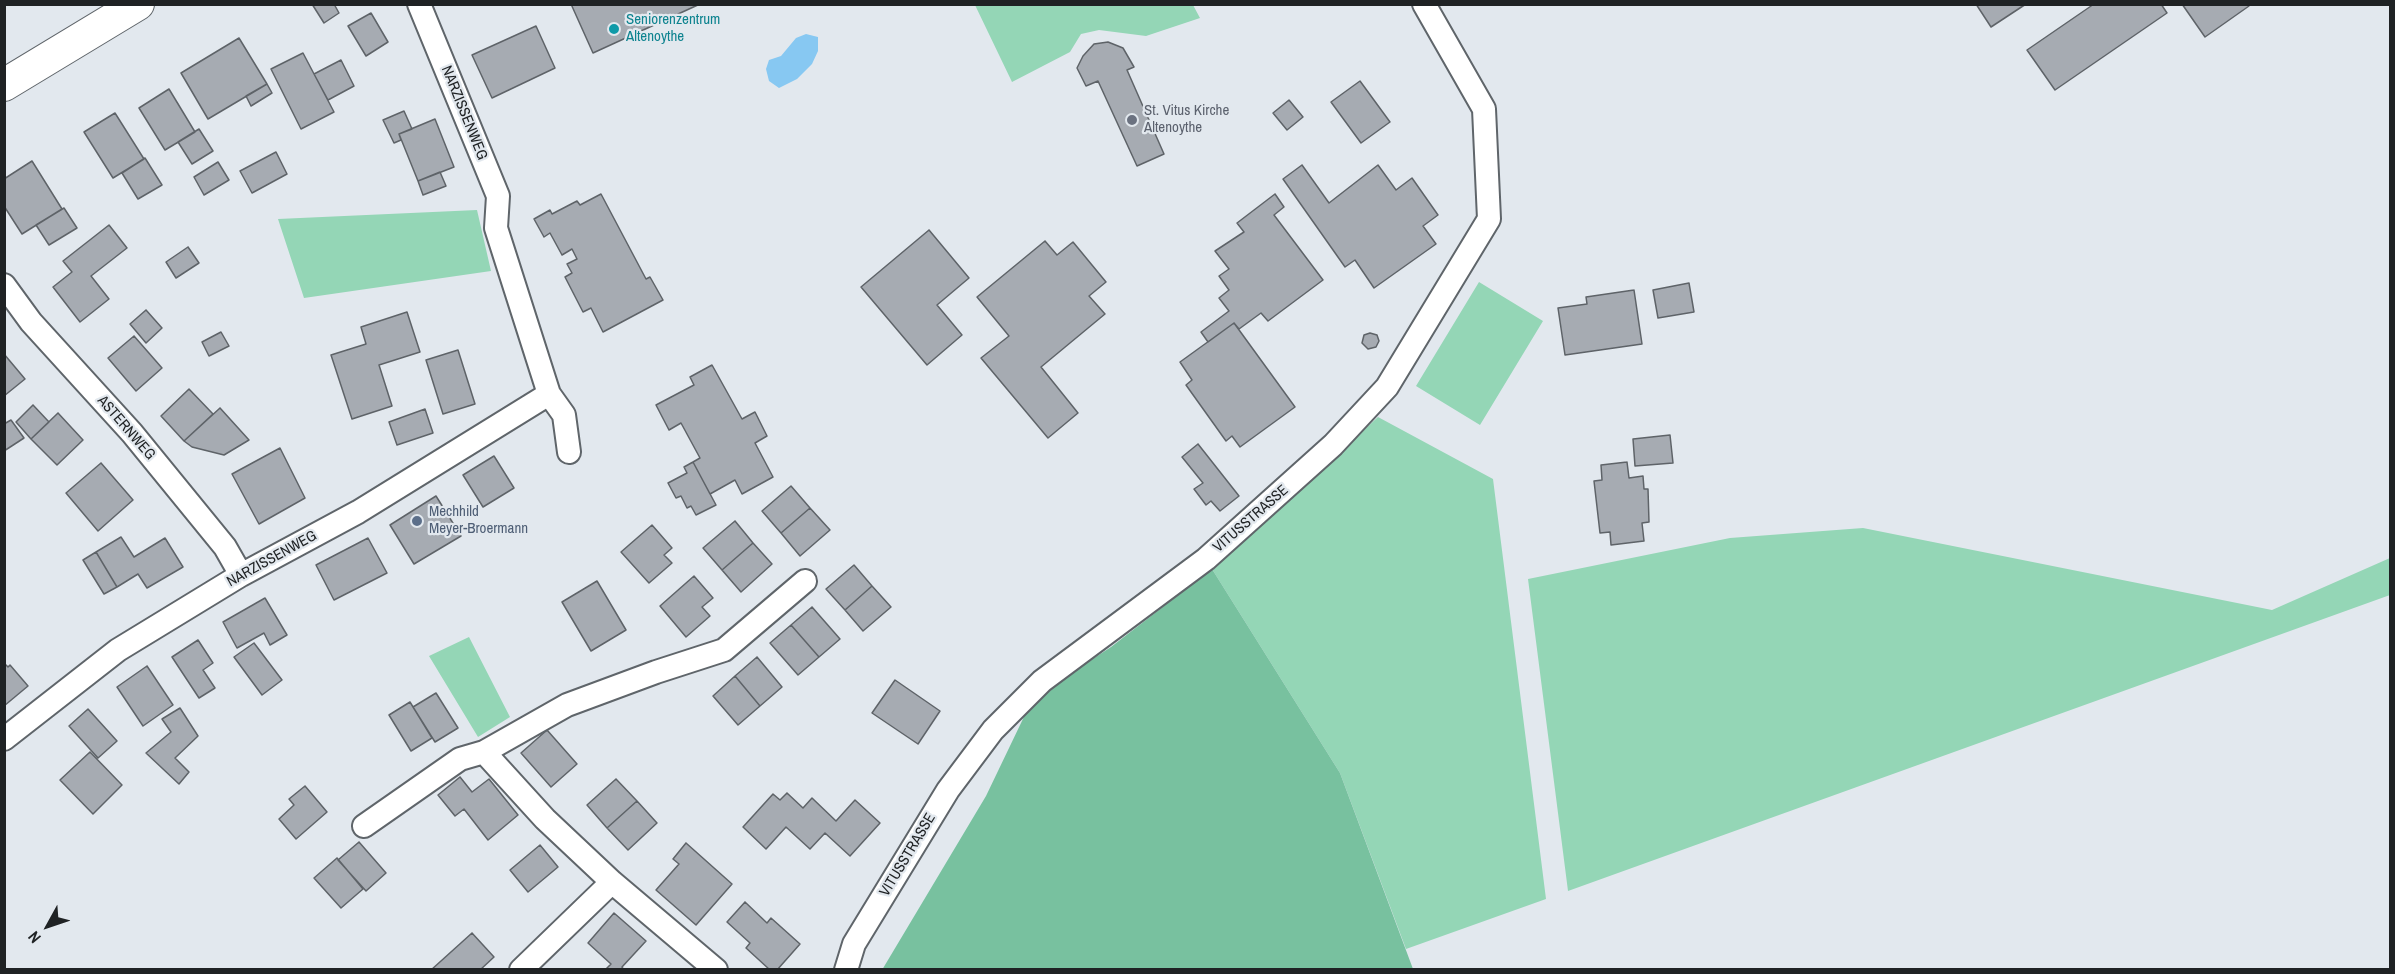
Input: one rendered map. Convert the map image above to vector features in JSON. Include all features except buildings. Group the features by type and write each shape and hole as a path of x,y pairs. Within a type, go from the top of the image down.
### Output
{"main road":[{"path":"4,85 138,4"}],"street":[{"name":"NARZISSENWEG","path":"419,4 498,196 496,228 549,394 564,415 569,452"},
{"name":"VITUSSTRASSE","path":"846,969 854,944 942,799 993,730 1042,681 1206,559 1333,445 1387,387 1489,219 1484,109 1424,4"},
{"name":"ASTERNWEG","path":"4,285 31,322 132,433 225,547 240,576"},
{"name":"NARZISSENWEG","path":"4,739 118,650 240,576 358,512 549,394"},
{"path":"364,826 459,759 484,752 567,705 724,650 805,581"},
{"path":"484,752 544,819 612,882 716,969"},
{"path":"521,969 612,882"}],"green space":[{"path":"975,5 1193,5 1200,18 1146,36 1099,30 1081,34 1070,52 1012,82"},
{"path":"477,210 491,271 304,298 278,219"},
{"path":"1479,282 1543,321 1480,425 1416,386"},
{"path":"1378,417 1493,479 1546,899 1406,949 1340,773 1212,569"},
{"path":"1863,528 2272,610 2390,558 2390,595 1568,891 1528,579 1730,538"},
{"path":"1212,569 1340,773 1413,969 882,970 986,796 1033,698 1111,647"},
{"path":"469,637 510,717 478,737 429,656"}],"water":[{"path":"806,34 818,37 818,51 812,64 797,79 779,88 769,81 766,69 769,60 781,56 796,38"}],"place":[{"name":"Seniorenzentrum Altenoythe","path":"614,29"},
{"name":"St. Vitus Kirche Altenoythe","path":"1132,120"},
{"name":"Mechhild Meyer-Broermann","path":"417,521"}]}
